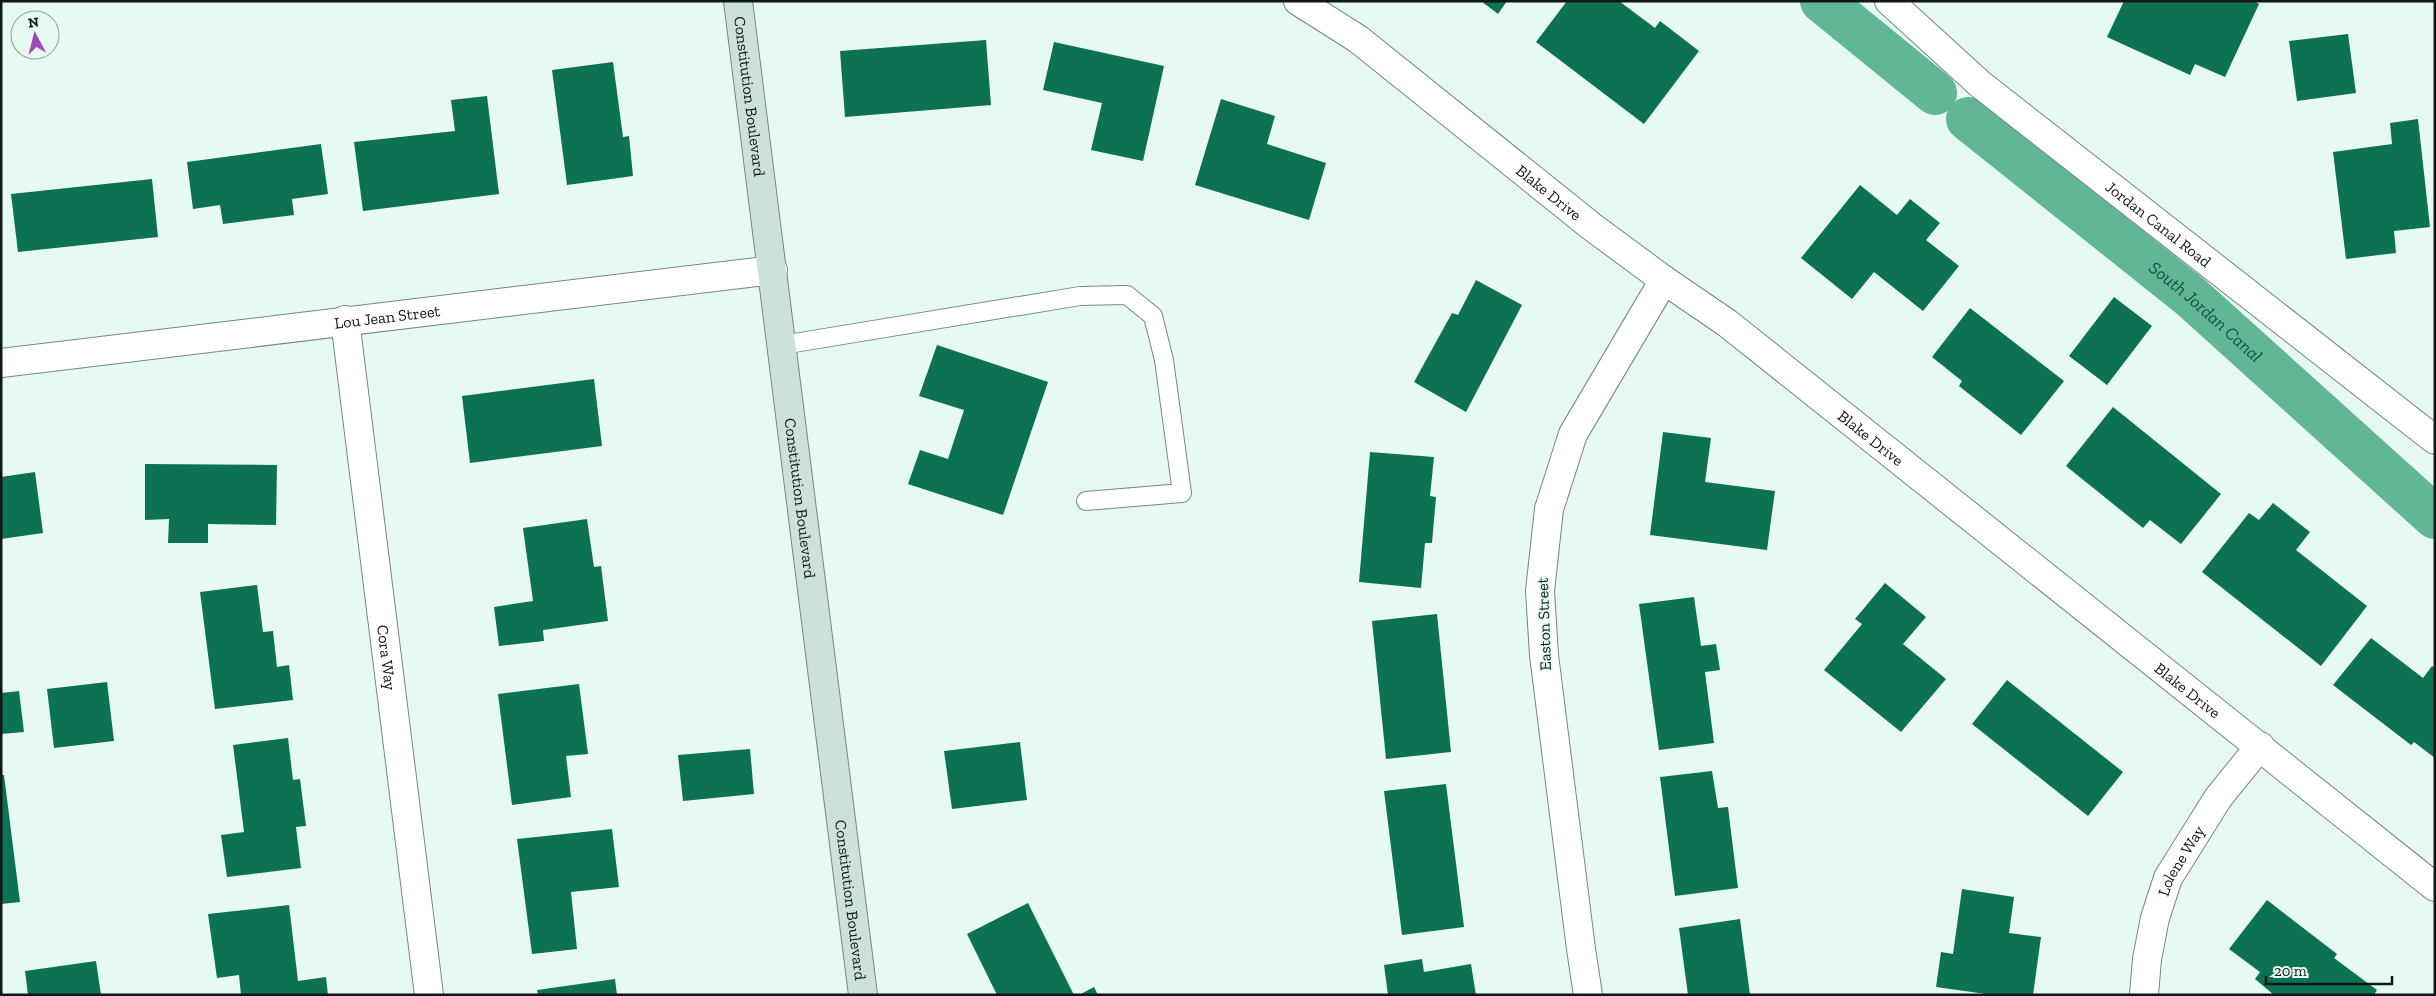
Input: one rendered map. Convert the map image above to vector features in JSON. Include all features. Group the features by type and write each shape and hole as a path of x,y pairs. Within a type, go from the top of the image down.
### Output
{"main road":[{"name":"Constitution Boulevard","path":"738,1 863,995"}],"street":[{"name":"Blake Drive","path":"1298,1 1358,39 1591,226 1664,280 1727,323 2435,887"},
{"name":"Jordan Canal Road","path":"1889,1 1980,84 2435,440"},
{"name":"Lou Jean Street","path":"1,363 773,270"},
{"name":"Easton Street","path":"1588,995 1580,950 1544,655 1540,591 1549,509 1572,434 1664,280"},
{"name":"Cora Way","path":"346,320 429,995"},
{"name":"Lolene Way","path":"2144,995 2147,960 2155,918 2168,878 2218,798 2260,746"}],"lane":[{"path":"782,346 1080,296 1127,295 1152,316 1164,360 1182,493 1086,501"}],"building":[{"path":"1481,1 1507,1 1498,14"},
{"path":"1567,1 1619,1 1655,28 1660,21 1699,51 1644,124 1536,42"},
{"path":"2124,1 2254,1 2259,4 2225,77 2195,64 2190,75 2107,37"},
{"path":"2348,34 2356,93 2297,101 2289,41"},
{"path":"986,40 991,105 845,117 840,51"},
{"path":"1054,42 1164,66 1143,161 1091,150 1102,103 1043,90"},
{"path":"613,62 623,137 629,136 633,176 567,185 552,70"},
{"path":"487,96 499,194 363,211 354,142 455,131 451,100"},
{"path":"1221,99 1275,116 1267,144 1326,163 1309,220 1195,185"},
{"path":"2418,119 2430,227 2394,231 2396,253 2346,259 2333,152 2392,144 2390,123"},
{"path":"321,144 328,194 292,199 294,215 223,224 220,205 193,209 187,162"},
{"path":"152,179 158,237 18,252 11,194"},
{"path":"1860,185 1897,215 1910,199 1940,223 1926,240 1959,266 1923,311 1874,272 1852,299 1801,258"},
{"path":"1476,280 1522,305 1466,412 1414,382 1452,313 1458,315"},
{"path":"2114,297 2152,326 2107,385 2069,356"},
{"path":"1970,308 2064,381 2021,435 1959,386 1962,381 1932,357"},
{"path":"937,345 1048,382 1003,515 908,484 920,450 948,459 964,410 919,396"},
{"path":"594,379 602,446 470,463 462,396"},
{"path":"2113,407 2221,494 2181,544 2150,520 2143,528 2066,466"},
{"path":"1663,432 1711,438 1705,482 1775,491 1767,550 1650,535"},
{"path":"1370,452 1434,457 1430,496 1436,497 1432,543 1425,543 1421,588 1359,582"},
{"path":"145,464 277,465 276,525 208,524 208,543 168,543 169,519 145,520"},
{"path":"35,472 43,533 1,539 1,477"},
{"path":"2273,503 2310,532 2296,550 2367,606 2321,666 2202,572 2249,513 2259,520"},
{"path":"587,519 594,567 601,566 608,621 543,630 544,641 499,646 494,607 533,601 523,528"},
{"path":"1885,583 1926,617 1903,644 1946,679 1901,732 1824,670 1862,624 1855,619"},
{"path":"257,585 263,632 273,631 277,667 289,665 293,700 215,709 200,592"},
{"path":"1694,597 1701,646 1716,644 1720,670 1705,672 1714,743 1659,750 1639,604"},
{"path":"1437,614 1451,752 1386,759 1372,621"},
{"path":"2371,638 2423,678 2432,666 2435,668 2435,758 2414,742 2411,745 2333,685"},
{"path":"2007,680 2123,772 2088,816 1972,724"},
{"path":"107,682 114,741 54,748 47,689"},
{"path":"579,684 588,754 566,756 571,797 512,805 498,694"},
{"path":"19,691 24,732 1,734 1,693"},
{"path":"288,738 293,780 300,779 306,826 296,827 301,868 227,877 221,835 244,832 233,745"},
{"path":"1020,742 1027,800 952,809 944,751"},
{"path":"750,749 754,794 683,801 678,755"},
{"path":"1712,771 1718,808 1728,807 1738,888 1675,896 1660,777"},
{"path":"1,775 4,775 20,902 1,904"},
{"path":"1446,784 1464,927 1402,935 1384,791"},
{"path":"612,829 619,887 571,892 577,949 532,954 517,839"},
{"path":"1962,889 2014,897 2009,933 2041,937 2033,995 1993,995 1936,987 1941,952 1953,954"},
{"path":"2267,900 2337,954 2334,958 2377,990 2374,995 2274,995 2255,979 2260,972 2229,949"},
{"path":"1028,903 1074,995 997,995 967,934"},
{"path":"289,905 298,981 326,977 328,995 241,995 239,975 217,978 208,914"},
{"path":"1740,919 1750,995 1688,995 1679,928"},
{"path":"1422,959 1424,972 1471,964 1476,995 1388,995 1384,965"},
{"path":"96,961 101,995 28,995 25,971"},
{"path":"615,979 617,995 538,995 537,990"},
{"path":"1094,987 1098,995 1079,995"}],"waterway":[{"name":"South Jordan Canal","path":"1822,1 1935,93"},
{"name":"South Jordan Canal","path":"1968,119 2190,296 2435,517"}]}
